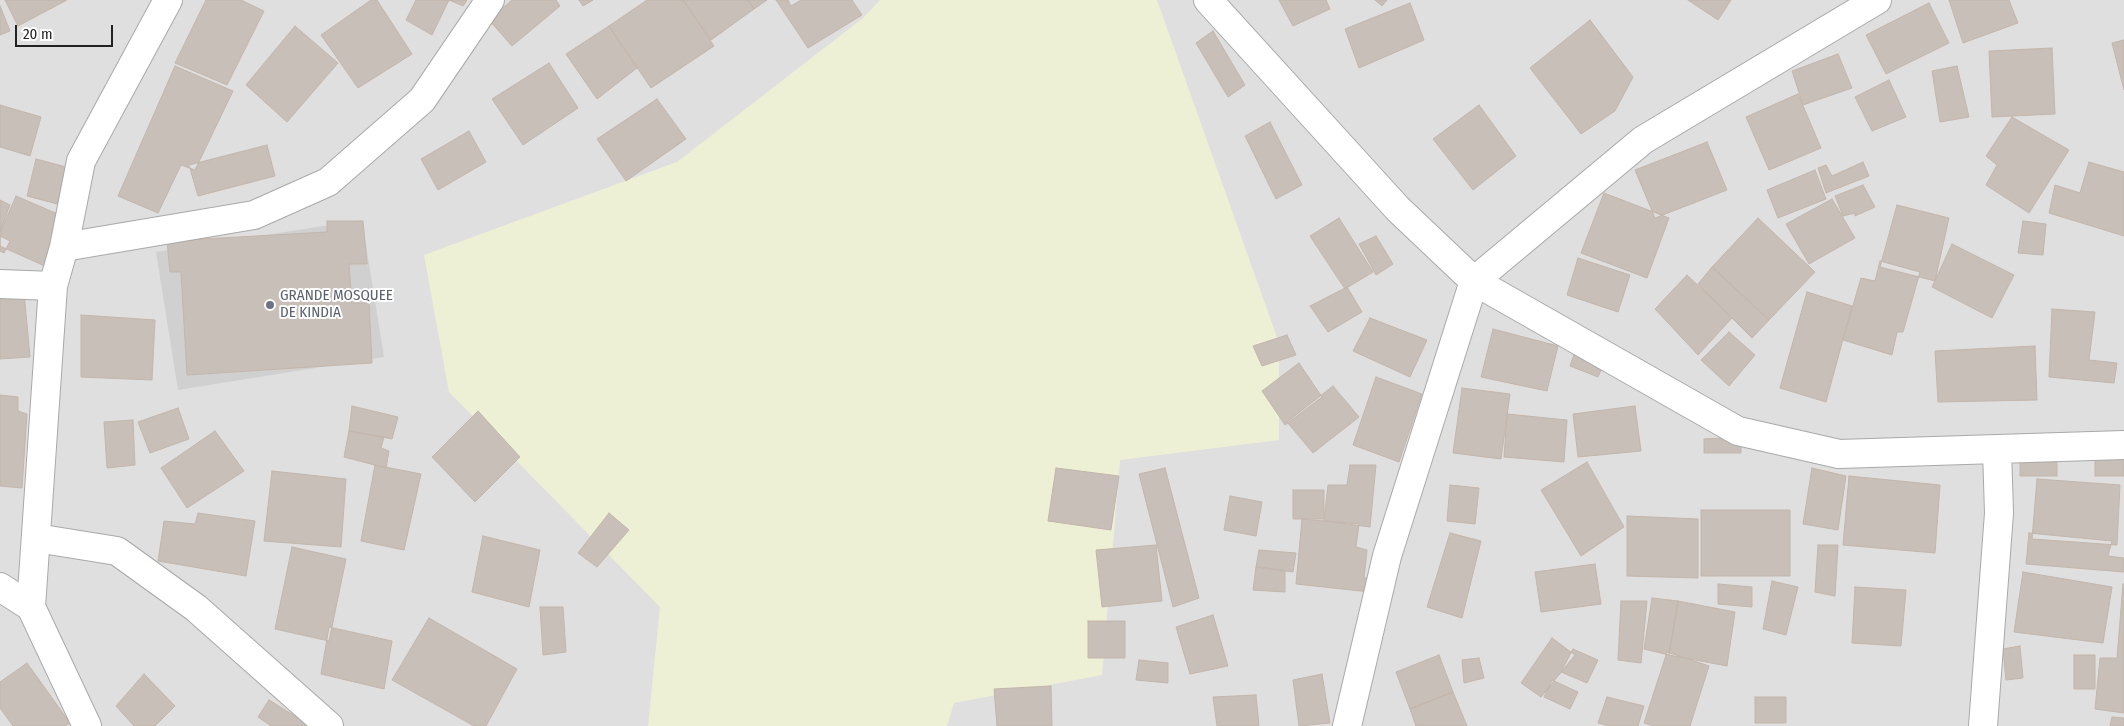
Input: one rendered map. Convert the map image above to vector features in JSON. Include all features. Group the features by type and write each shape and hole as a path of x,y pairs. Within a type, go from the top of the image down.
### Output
{"street":[{"path":"87,726 31,607 53,286 64,247 81,161 168,0"},
{"path":"64,247 254,215 328,182 422,100 490,0"},
{"path":"1208,0 1398,209 1474,281 1738,431 1840,454 2124,445"},
{"path":"1347,726 1387,556 1474,281 1643,140 1877,0"},
{"path":"0,284 53,286"},
{"path":"1983,726 2000,514 1997,450"},
{"path":"36,538 117,551 196,608 329,726"},
{"path":"0,587 31,607"}],"shaded area":[{"path":"0,0 2124,0 2124,726 0,726"},
{"name":"GRANDE MOSQUEE DE KINDIA","path":"362,220 384,357 178,390 156,252"}],"green space":[{"path":"880,0 1157,0 1279,343 1279,440 1120,460 1102,675 954,703 947,726 648,726 660,607 449,392 424,255 677,162 863,18"}],"building":[{"path":"5,0 67,0 18,26"},
{"path":"206,0 241,0 264,11 227,85 175,63"},
{"path":"371,0 377,0 412,54 358,88 321,35"},
{"path":"416,0 449,0 432,35 406,20"},
{"path":"449,0 467,0 463,6"},
{"path":"512,0 556,0 560,6 512,46 489,20"},
{"path":"579,0 593,0 583,6"},
{"path":"647,0 683,0 714,46 651,88 609,26"},
{"path":"683,0 748,0 754,9 711,40"},
{"path":"748,0 767,0 754,9"},
{"path":"776,0 788,0 791,6 801,0 852,0 862,15 808,48"},
{"path":"1279,0 1326,0 1330,9 1293,26"},
{"path":"1375,0 1387,0 1382,6"},
{"path":"1688,0 1731,0 1718,20"},
{"path":"1949,0 2009,0 2018,23 1963,43"},
{"path":"1410,3 1424,40 1359,68 1345,29"},
{"path":"1929,3 1949,43 1886,74 1866,35"},
{"path":"0,6 10,31 0,35"},
{"path":"1590,20 1633,77 1615,111 1581,134 1530,68"},
{"path":"295,26 338,63 287,122 246,85"},
{"path":"609,26 637,68 597,99 566,54"},
{"path":"1213,31 1245,85 1228,97 1196,43"},
{"path":"2124,40 2124,90 2112,43"},
{"path":"2052,48 2055,114 1992,117 1989,51"},
{"path":"1838,54 1852,88 1803,105 1792,71"},
{"path":"549,63 578,108 523,145 492,99"},
{"path":"175,66 233,91 195,170 181,165 158,213 118,196"},
{"path":"1957,66 1969,117 1940,122 1932,71"},
{"path":"1889,80 1906,117 1872,131 1855,97"},
{"path":"1798,94 1821,148 1769,170 1746,117"},
{"path":"657,99 686,139 626,181 597,139"},
{"path":"0,105 41,117 30,156 0,147"},
{"path":"1479,105 1516,156 1473,190 1433,139"},
{"path":"2012,117 2069,150 2029,213 1986,185 1997,165 1986,156"},
{"path":"1270,122 1302,185 1276,199 1245,136"},
{"path":"469,131 486,162 438,190 421,159"},
{"path":"1707,142 1727,190 1655,218 1635,170"},
{"path":"267,145 275,176 198,196 189,165"},
{"path":"36,159 70,168 61,205 27,196"},
{"path":"1863,162 1869,176 1826,193 1818,168 1826,165 1832,176"},
{"path":"2089,162 2124,172 2124,236 2049,213 2055,185 2080,193"},
{"path":"1815,170 1826,199 1778,218 1767,190"},
{"path":"1863,185 1875,207 1855,216 1855,213 1843,216 1835,196"},
{"path":"1604,193 1669,218 1647,278 1581,253"},
{"path":"16,196 67,218 47,267 0,246 0,233"},
{"path":"1832,199 1855,238 1809,264 1786,224"},
{"path":"0,200 10,205 0,232"},
{"path":"1897,205 1949,218 1935,281 1880,267"},
{"path":"1339,218 1373,272 1345,289 1310,236"},
{"path":"1758,218 1815,272 1769,320 1712,267"},
{"name":"GRANDE MOSQUEE DE KINDIA","path":"327,221 363,221 367,264 349,264 352,303 369,303 372,363 187,375 181,272 170,272 167,241 327,232"},
{"path":"2023,221 2046,224 2043,255 2018,253"},
{"path":"0,236 10,241 4,253 0,251"},
{"path":"1376,236 1393,264 1376,275 1359,244"},
{"path":"1952,244 2014,275 1992,318 1932,287"},
{"path":"1578,258 1630,275 1618,312 1567,295"},
{"path":"1880,261 1920,272 1903,332 1897,332 1892,355 1843,340 1861,278 1875,281"},
{"path":"1712,267 1769,320 1752,338 1698,284"},
{"path":"1687,275 1732,318 1698,355 1655,309"},
{"path":"1347,287 1362,312 1328,332 1310,306"},
{"path":"24,292 30,357 0,359 0,294"},
{"path":"1807,292 1852,306 1826,402 1780,388"},
{"path":"2052,309 2095,312 2089,360 2117,363 2114,383 2049,377"},
{"path":"81,315 155,320 152,380 81,377"},
{"path":"1370,318 1427,340 1410,377 1353,351"},
{"path":"1493,329 1558,346 1547,391 1481,377"},
{"path":"1729,332 1755,355 1729,386 1701,360"},
{"path":"1287,335 1296,355 1262,366 1253,346"},
{"path":"1578,343 1607,357 1598,377 1570,366"},
{"path":"2035,346 2037,400 1938,402 1935,351"},
{"path":"1299,363 1322,397 1285,425 1262,391"},
{"path":"1376,377 1422,394 1399,462 1353,445"},
{"path":"1333,386 1359,417 1313,453 1287,422"},
{"path":"1462,388 1510,394 1501,459 1453,453"},
{"path":"0,395 18,397 18,411 27,414 22,488 0,486"},
{"path":"352,406 398,417 392,439 349,431"},
{"path":"1635,406 1641,451 1578,457 1573,414"},
{"path":"178,408 189,439 150,453 138,422"},
{"path":"478,411 520,457 475,502 432,457"},
{"path":"1507,414 1567,420 1564,462 1504,457"},
{"path":"133,420 135,465 107,468 104,422"},
{"path":"215,431 244,471 187,508 161,468"},
{"path":"349,431 384,437 381,448 389,451 386,468 344,457"},
{"path":"1741,437 1741,453 1704,453 1704,439"},
{"path":"2095,453 2124,453 2124,476 2095,476"},
{"path":"2020,459 2057,459 2057,476 2020,476"},
{"path":"1587,462 1624,527 1581,556 1541,490"},
{"path":"375,465 421,474 404,550 361,541"},
{"path":"1350,465 1376,465 1370,527 1324,521 1328,485 1347,485"},
{"path":"1056,468 1119,476 1111,530 1048,521"},
{"path":"1165,468 1199,598 1173,607 1139,474"},
{"path":"1812,468 1846,476 1838,530 1803,524"},
{"path":"272,471 346,479 341,547 264,541"},
{"path":"1849,476 1940,485 1935,553 1843,545"},
{"path":"2037,479 2120,485 2117,545 2032,539"},
{"path":"1450,485 1479,488 1475,524 1447,521"},
{"path":"1293,490 1324,490 1324,519 1293,519"},
{"path":"1230,496 1262,502 1256,536 1224,530"},
{"path":"1701,510 1790,510 1790,576 1701,576"},
{"path":"198,513 255,521 246,576 158,561 164,521 195,524"},
{"path":"609,513 629,530 597,567 578,553"},
{"path":"1627,516 1698,519 1698,578 1627,576"},
{"path":"1302,519 1359,524 1356,547 1367,550 1364,578 1373,578 1370,592 1296,584"},
{"path":"1450,533 1481,541 1462,618 1427,607"},
{"path":"2029,533 2112,541 2108,556 2124,558 2124,572 2026,564"},
{"path":"483,536 540,550 529,607 472,592"},
{"path":"1156,545 1162,601 1102,607 1096,550"},
{"path":"1818,545 1838,545 1835,596 1815,592"},
{"path":"292,547 346,559 329,641 275,629"},
{"path":"1259,550 1296,553 1293,572 1256,567"},
{"path":"1595,564 1601,604 1541,612 1535,572"},
{"path":"1256,567 1285,570 1285,592 1253,590"},
{"path":"2023,572 2112,587 2103,643 2014,632"},
{"path":"1772,581 1798,587 1786,635 1763,629"},
{"path":"1718,584 1752,587 1752,607 1718,604"},
{"path":"2123,584 2124,713 2095,709 2100,658 2117,658"},
{"path":"1855,587 1906,590 1901,646 1852,643"},
{"path":"1652,598 1678,601 1669,655 1644,649"},
{"path":"1621,601 1647,601 1641,663 1618,660"},
{"path":"1678,601 1735,612 1727,666 1669,655"},
{"path":"540,607 563,607 566,652 543,655"},
{"path":"1213,615 1228,666 1190,674 1176,627"},
{"path":"429,618 517,669 486,726 474,726 392,680"},
{"path":"1088,621 1125,621 1125,658 1088,658"},
{"path":"329,627 392,641 384,689 321,674"},
{"path":"1552,638 1575,655 1541,697 1521,683"},
{"path":"2020,646 2023,678 2006,680 2003,649"},
{"path":"1573,649 1598,660 1587,683 1561,672"},
{"path":"1667,652 1709,666 1690,726 1654,726 1644,723"},
{"path":"1439,655 1453,692 1410,709 1396,672"},
{"path":"2074,655 2095,655 2095,689 2074,689"},
{"path":"1479,658 1484,678 1464,683 1462,660"},
{"path":"1139,660 1168,663 1168,683 1136,680"},
{"path":"27,663 70,723 65,726 13,726 0,708 0,682"},
{"path":"144,674 175,706 155,726 134,726 116,706"},
{"path":"1322,674 1330,723 1299,726 1293,680"},
{"path":"1552,680 1578,692 1570,709 1544,697"},
{"path":"1051,686 1052,726 997,726 994,689"},
{"path":"1453,692 1467,726 1416,726 1410,709"},
{"path":"1256,695 1259,726 1217,726 1213,697"},
{"path":"1607,697 1644,706 1638,726 1609,726 1598,723"},
{"path":"1755,697 1786,697 1786,723 1755,723"},
{"path":"269,700 311,726 271,726 258,717"},
{"path":"2112,717 2124,718 2124,726 2110,726"}],"place":[{"name":"GRANDE MOSQUEE DE KINDIA","path":"270,305"}]}
